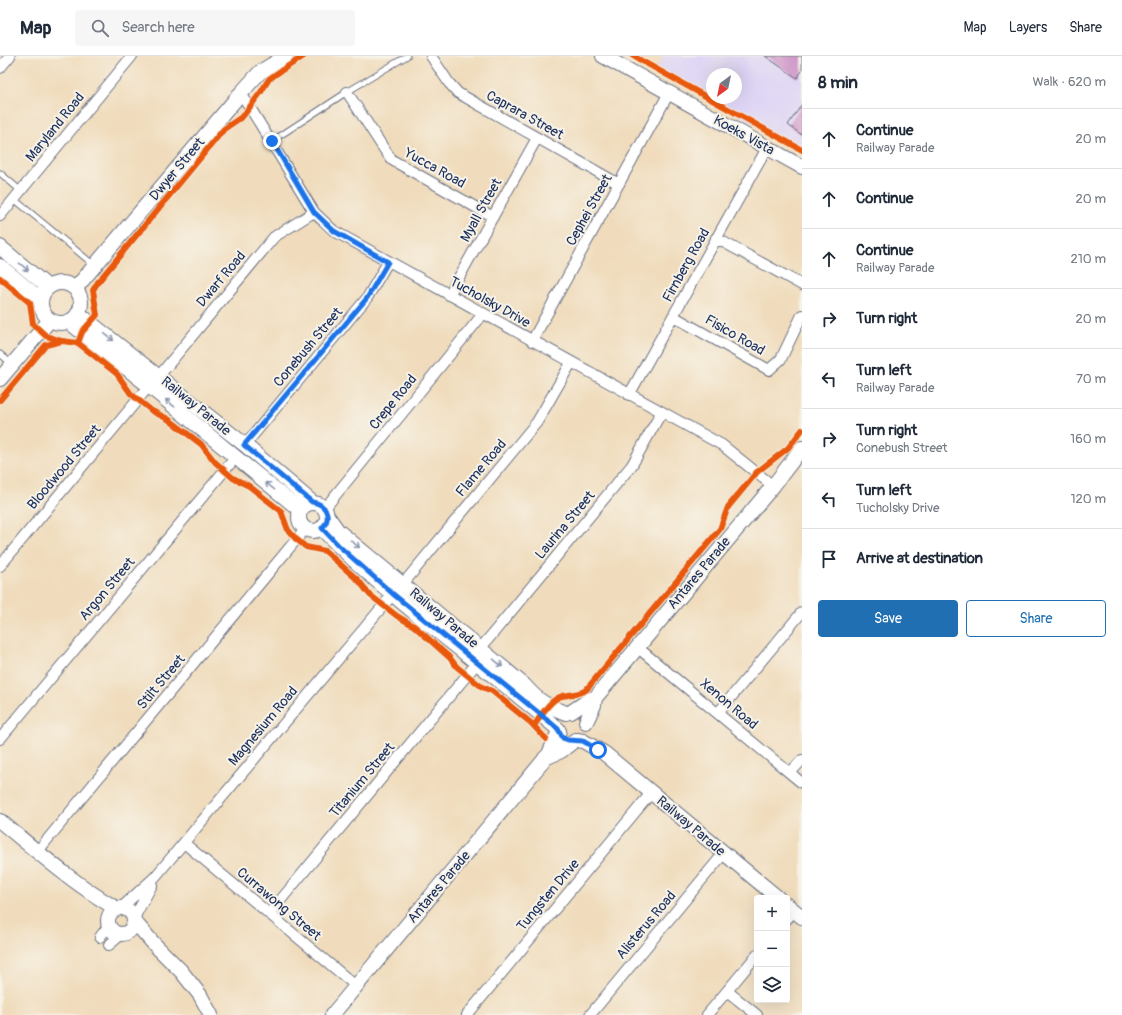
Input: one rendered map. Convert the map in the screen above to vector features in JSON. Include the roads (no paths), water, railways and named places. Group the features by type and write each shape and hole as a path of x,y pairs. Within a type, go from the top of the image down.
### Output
{"street":[{"path":"0,68 10,56"},
{"name":"Maryland Road","path":"0,216 132,56"},
{"name":"Dwyer Street","path":"75,289 241,92 260,72 286,56"},
{"name":"Caprara Street","path":"431,56 449,83 458,93 619,184"},
{"name":"Koeks Vista","path":"602,56 802,167"},
{"name":"Tucholsky Drive","path":"241,92 314,212 334,231 722,446 772,486"},
{"name":"Yucca Road","path":"347,92 392,160 493,217"},
{"name":"Cephei Street","path":"532,341 669,93"},
{"name":"Myall Street","path":"449,295 537,138"},
{"name":"Firnberg Road","path":"629,395 766,148"},
{"name":"Dwarf Road","path":"154,381 274,237 314,212"},
{"path":"716,238 802,284"},
{"path":"0,247 45,294"},
{"name":"Conebush Street","path":"244,445 367,298 388,262"},
{"path":"0,266 45,294"},
{"path":"57,283 70,285 79,294 81,307 73,317 56,322 50,320 42,309 45,294 57,283"},
{"name":"Crepe Road","path":"322,514 483,314"},
{"name":"Fisico Road","path":"673,316 769,370 781,359 802,315"},
{"name":"Railway Parade","path":"73,317 154,381 244,445 338,530 525,686 545,705 569,712"},
{"path":"0,379 50,320"},
{"name":"Flame Road","path":"403,584 538,422 571,363"},
{"name":"Railway Parade","path":"154,381 235,458 300,510"},
{"name":"Bloodwood Street","path":"0,566 154,381"},
{"name":"Laurina Street","path":"480,649 632,465 661,413"},
{"name":"Antares Parade","path":"587,724 595,698 802,448"},
{"name":"Argon Street","path":"0,738 235,458"},
{"path":"303,506 322,514 313,531 305,529 299,520 300,510 303,506"},
{"name":"Railway Parade","path":"322,514 339,546 393,594 558,730"},
{"name":"Stilt Street","path":"37,852 305,529"},
{"name":"Magnesium Road","path":"119,908 155,878 393,594"},
{"path":"718,714 802,612"},
{"name":"Xenon Road","path":"637,647 802,783"},
{"name":"Titanium Street","path":"269,914 477,663"},
{"name":"Antares Parade","path":"569,712 595,698"},
{"path":"569,712 580,714 587,724 584,734 576,740 568,740 563,738 558,730 559,720 569,712"},
{"name":"Railway Parade","path":"587,724 604,753"},
{"name":"Antares Parade","path":"333,1015 546,758 554,745 558,730"},
{"name":"Railway Parade","path":"576,740 583,741 604,753 774,895"},
{"name":"Antares Parade","path":"546,758 561,751 576,740"},
{"path":"790,774 802,760"},
{"name":"Tungsten Drive","path":"467,1015 651,793"},
{"path":"0,821 71,879 99,898 119,908 129,911 129,926 109,945"},
{"name":"Currawong Street","path":"184,843 356,986"},
{"name":"Alisterus Road","path":"590,1015 724,853"},
{"name":"Magnesium Road","path":"129,926 155,878"},
{"path":"71,879 109,923 114,932 129,926"},
{"path":"100,937 109,923 110,914 119,908"},
{"path":"129,926 154,944 181,971 200,995 211,1015"},
{"path":"707,1015 754,959"},
{"path":"727,991 757,1015"}],"lane":[{"path":"272,141 347,92 407,56"},
{"path":"0,173 21,191"},
{"path":"14,199 95,266"},
{"path":"0,354 12,364"}]}
